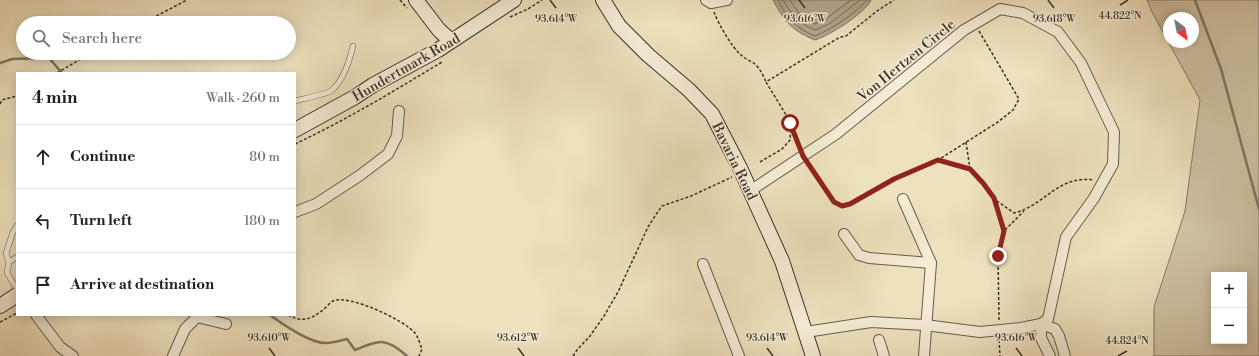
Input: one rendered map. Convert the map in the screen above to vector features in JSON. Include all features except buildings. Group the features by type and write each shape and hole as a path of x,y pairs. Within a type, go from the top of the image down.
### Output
{"street":[{"name":"Hundertmark Road","path":"296,129 438,50 514,0"},
{"name":"Bavaria Road","path":"603,0 619,26 648,55 689,90 712,114 750,191 782,261 813,356"},
{"path":"708,1 727,0"},
{"path":"412,5 451,41"},
{"name":"Von Hertzen Circle","path":"750,191 836,134 964,30 1000,9 1023,13 1058,32 1081,63 1114,132 1113,164 1094,198 1066,237 1048,318 1041,324"},
{"path":"296,212 316,204 359,176 388,154 398,136 398,111"},
{"path":"903,199 931,263 925,325 924,356"},
{"path":"844,234 859,255 869,258 931,263"},
{"path":"703,264 739,356"},
{"path":"0,306 16,296"},
{"path":"37,316 60,347 73,356"},
{"path":"173,356 185,329 197,317 226,324"},
{"path":"806,332 871,322 925,325 980,332 1041,324 1055,329 1059,336 1065,356"},
{"path":"1041,324 1041,338 1050,356"},
{"path":"879,340 884,356"}],"lane":[{"path":"296,101 330,91 341,78 348,66 352,46"},
{"path":"10,262 6,254 13,232 16,228"},
{"path":"16,258 10,262 7,273 16,287"}],"path":[{"path":"156,16 187,0"},
{"path":"400,0 412,5"},
{"path":"766,82 840,38 846,36 877,11 894,0"},
{"path":"708,1 740,55 754,63 760,70 790,123 803,156 834,202 842,206 850,204 894,179 938,160 998,122 1013,110 1018,99 974,24"},
{"path":"59,72 79,60"},
{"path":"0,104 2,100 16,96"},
{"path":"760,162 782,149 790,140 790,123"},
{"path":"966,142 970,169"},
{"path":"938,160 970,169 994,198 1005,208 1014,213 1026,210"},
{"path":"573,356 604,316 618,292 648,227 662,206 691,196 735,175"},
{"path":"1004,231 1026,210 1064,184 1074,180 1086,179 1104,182"},
{"path":"994,198 1004,231 998,256 1000,356"},
{"path":"291,316 302,320 312,318 333,301 343,299 356,302 376,309 403,322 415,333 420,342 422,349 419,356"},
{"path":"0,322 16,314"}],"shaded area":[{"path":"1147,0 1259,0 1259,356 1154,356 1154,307 1185,211 1200,100 1172,48 1199,48 1199,12 1163,12 1163,32"}],"water":[{"path":"773,0 871,0 865,9 848,22 836,30 815,40 794,29 785,20"}],"waterway":[{"path":"1195,0 1221,69 1259,209"},
{"path":"0,63 16,59"},
{"path":"51,60 61,72"},
{"path":"272,316 296,332 312,340 330,343 347,339 355,350 377,342 388,343 407,356"}],"route":[{"path":"790,123 803,156 834,202 842,206 850,204 894,179 938,160 970,169 994,198 1004,231 998,256"}]}
